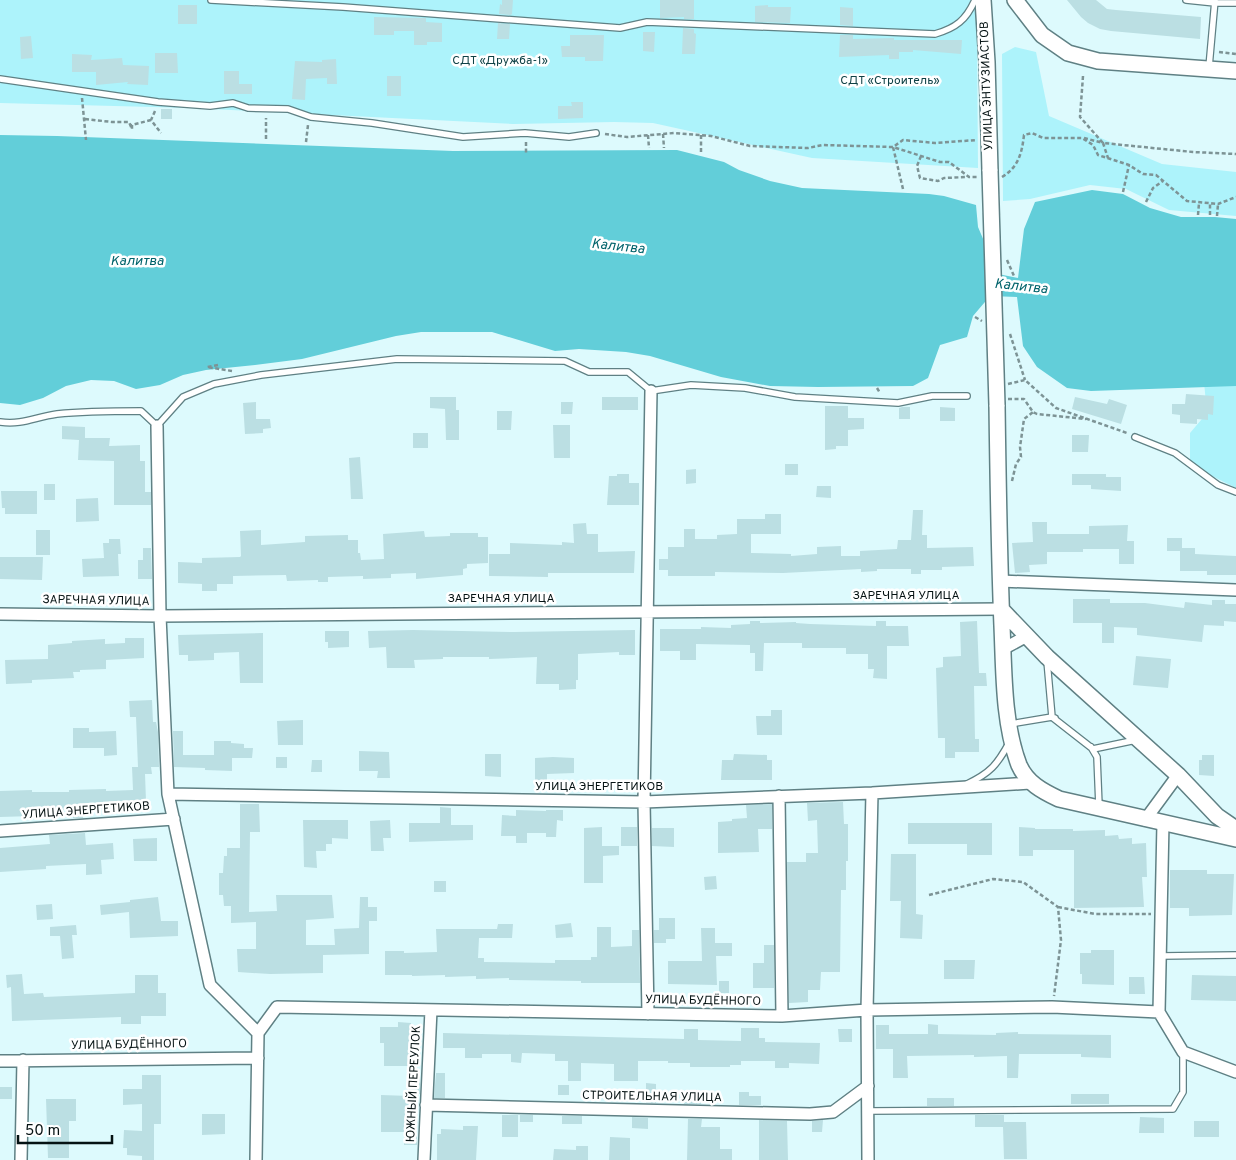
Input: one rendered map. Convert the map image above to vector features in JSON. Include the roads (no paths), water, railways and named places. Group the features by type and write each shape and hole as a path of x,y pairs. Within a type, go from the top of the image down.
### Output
{"main road":[{"name":"УЛИЦА ЭНТУЗИАСТОВ","path":"983,0 1001,402 1000,581 1003,650 1009,731 1020,767 1030,783"},
{"path":"1015,0 1042,35 1068,53 1098,62 1236,72"},
{"path":"1001,609 1047,656 1178,775 1217,816 1236,830"},
{"path":"1030,783 1058,799 1236,839"}],"street":[{"path":"648,1014 644,802 652,391"},
{"path":"157,426 160,616 168,794 210,985 258,1033 256,1160"},
{"path":"1000,581 1236,590"},
{"name":"ЗАРЕЧНАЯ УЛИЦА","path":"0,614 160,616 1001,609"},
{"path":"1003,650 1027,636"},
{"path":"1146,820 1178,775"},
{"name":"УЛИЦА ЭНЕРГЕТИКОВ","path":"168,794 644,802 872,793 1030,783"},
{"path":"868,1160 868,1010 872,793"},
{"path":"779,796 782,1016"},
{"name":"УЛИЦА ЭНЕРГЕТИКОВ","path":"0,831 174,819"},
{"path":"1163,824 1160,1012 1183,1052 1236,1072"},
{"name":"УЛИЦА БУДЁННОГО","path":"258,1033 277,1007 782,1016 868,1010 1052,1007 1160,1012"},
{"name":"ЮЖНЫЙ ПЕРЕУЛОК","path":"424,1160 431,1010"},
{"name":"УЛИЦА БУДЁННОГО","path":"0,1061 258,1058"},
{"path":"22,1160 23,1060"},
{"name":"СТРОИТЕЛЬНАЯ УЛИЦА","path":"426,1105 810,1114 833,1112 868,1086"}],"lane":[{"path":"211,0 353,7 620,28 647,22 935,34 951,30 963,19 975,0"},
{"path":"1186,0 1236,3"},
{"path":"1208,69 1215,2"},
{"path":"0,80 158,102 210,106 233,103 248,108 288,110 310,117 372,123 463,137 525,133 569,137 596,134"},
{"path":"0,422 14,424 56,414 101,411 141,412 157,426 183,397 214,384 396,359 565,361 589,372 628,372 652,391 691,385 745,388 795,397 898,402 932,396 967,396"},
{"path":"1135,436 1175,453 1218,485 1236,492"},
{"path":"1047,656 1052,717"},
{"path":"961,787 985,776 1000,760 1009,731 1052,717 1069,726 1093,749 1097,757 1099,808"},
{"path":"1093,749 1138,739"},
{"path":"1161,956 1236,955"},
{"path":"869,1111 1173,1109 1183,1092 1183,1052"}],"water":[{"name":"Калитва","path":"0,135 453,151 677,150 724,162 739,170 770,181 802,188 929,194 976,205 978,227 998,274 1018,278 1024,229 1035,202 1092,190 1123,194 1150,208 1181,217 1236,219 1236,386 1091,391 1067,388 1037,367 1023,346 1017,297 990,296 973,316 967,337 940,345 928,378 913,386 770,386 721,377 650,356 626,352 579,349 555,351 492,332 421,332 396,336 302,359 206,370 183,375 160,385 136,389 114,381 91,380 66,386 43,398 20,405 0,403"}],"park label":[{"name":"СДТ «Дружба-1»","path":"500,61"},
{"name":"СДТ «Строитель»","path":"890,81"}]}
